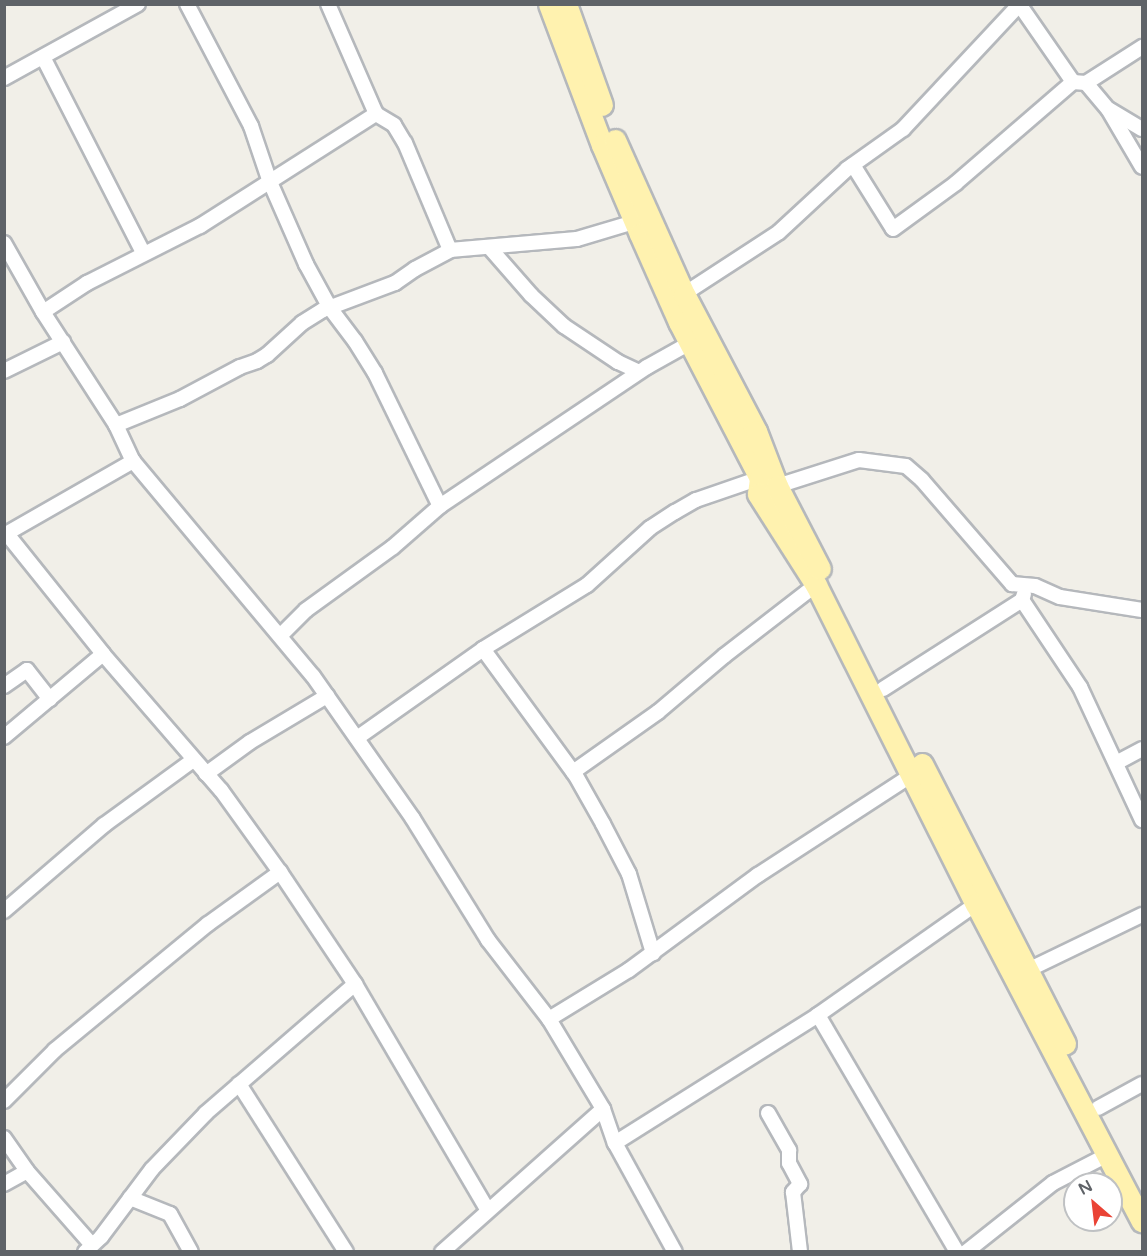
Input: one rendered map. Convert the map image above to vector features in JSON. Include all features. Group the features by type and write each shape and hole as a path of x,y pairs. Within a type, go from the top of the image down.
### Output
{"main road":[{"path":"549,4 634,222 690,343 816,585 976,904 1143,1221"},
{"path":"566,4 615,140 684,294 756,431 765,486 883,689 1143,1193"}],"street":[{"path":"4,78 138,4"},
{"path":"187,4 251,126 270,182 306,264 330,308 355,340 375,373 440,506"},
{"path":"328,4 376,114 394,125 405,143 450,250"},
{"path":"684,294 779,232 853,165 918,115 961,65 1019,5 1079,83 1108,109 1143,129"},
{"path":"853,165 893,229 956,183 1079,83 1143,47"},
{"path":"43,57 144,255"},
{"path":"1108,109 1143,167"},
{"path":"43,312 87,283 200,226 376,114"},
{"path":"116,425 180,399 267,355 302,323 330,308 395,283 415,268 450,250 577,239 634,222"},
{"path":"4,243 43,312 116,425 133,461 281,635 327,696 413,819 488,940 549,1019 603,1109 615,1143 675,1251"},
{"path":"489,247 531,295 564,326 618,362 639,372"},
{"path":"4,371 63,342"},
{"path":"281,635 306,610 393,547 440,506 639,372 690,343"},
{"path":"357,738 483,649 587,585 650,528 696,500 765,486 859,460 906,466 922,480 1000,573 1024,594 1022,600 883,689"},
{"path":"133,461 6,534 103,654 221,790 280,872 355,984 487,1209"},
{"path":"573,772 658,712 724,656 816,585"},
{"path":"1017,586 1035,586 1060,597 1143,610"},
{"path":"1022,600 1080,687 1143,820"},
{"path":"483,649 573,772 629,874 653,954"},
{"path":"4,737 103,654"},
{"path":"4,686 27,670 50,699"},
{"path":"206,774 249,742 327,696"},
{"path":"1117,766 1143,749"},
{"path":"1117,766 1143,757"},
{"path":"4,911 104,825 193,760"},
{"path":"549,1019 653,954 758,875 912,775"},
{"path":"4,1101 55,1050 208,924 280,872"},
{"path":"615,1143 818,1015 976,904"},
{"path":"1028,970 1143,915"},
{"path":"4,1138 88,1248 152,1168 239,1084 355,984"},
{"path":"818,1015 957,1251"},
{"path":"239,1084 346,1251"},
{"path":"1098,1108 1143,1084"},
{"path":"442,1251 603,1109"},
{"path":"768,1113 789,1150 789,1163 800,1184 793,1192 800,1251"},
{"path":"966,1251 1053,1183 1107,1155"},
{"path":"4,1184 27,1171"},
{"path":"130,1198 170,1214 191,1251"}]}
